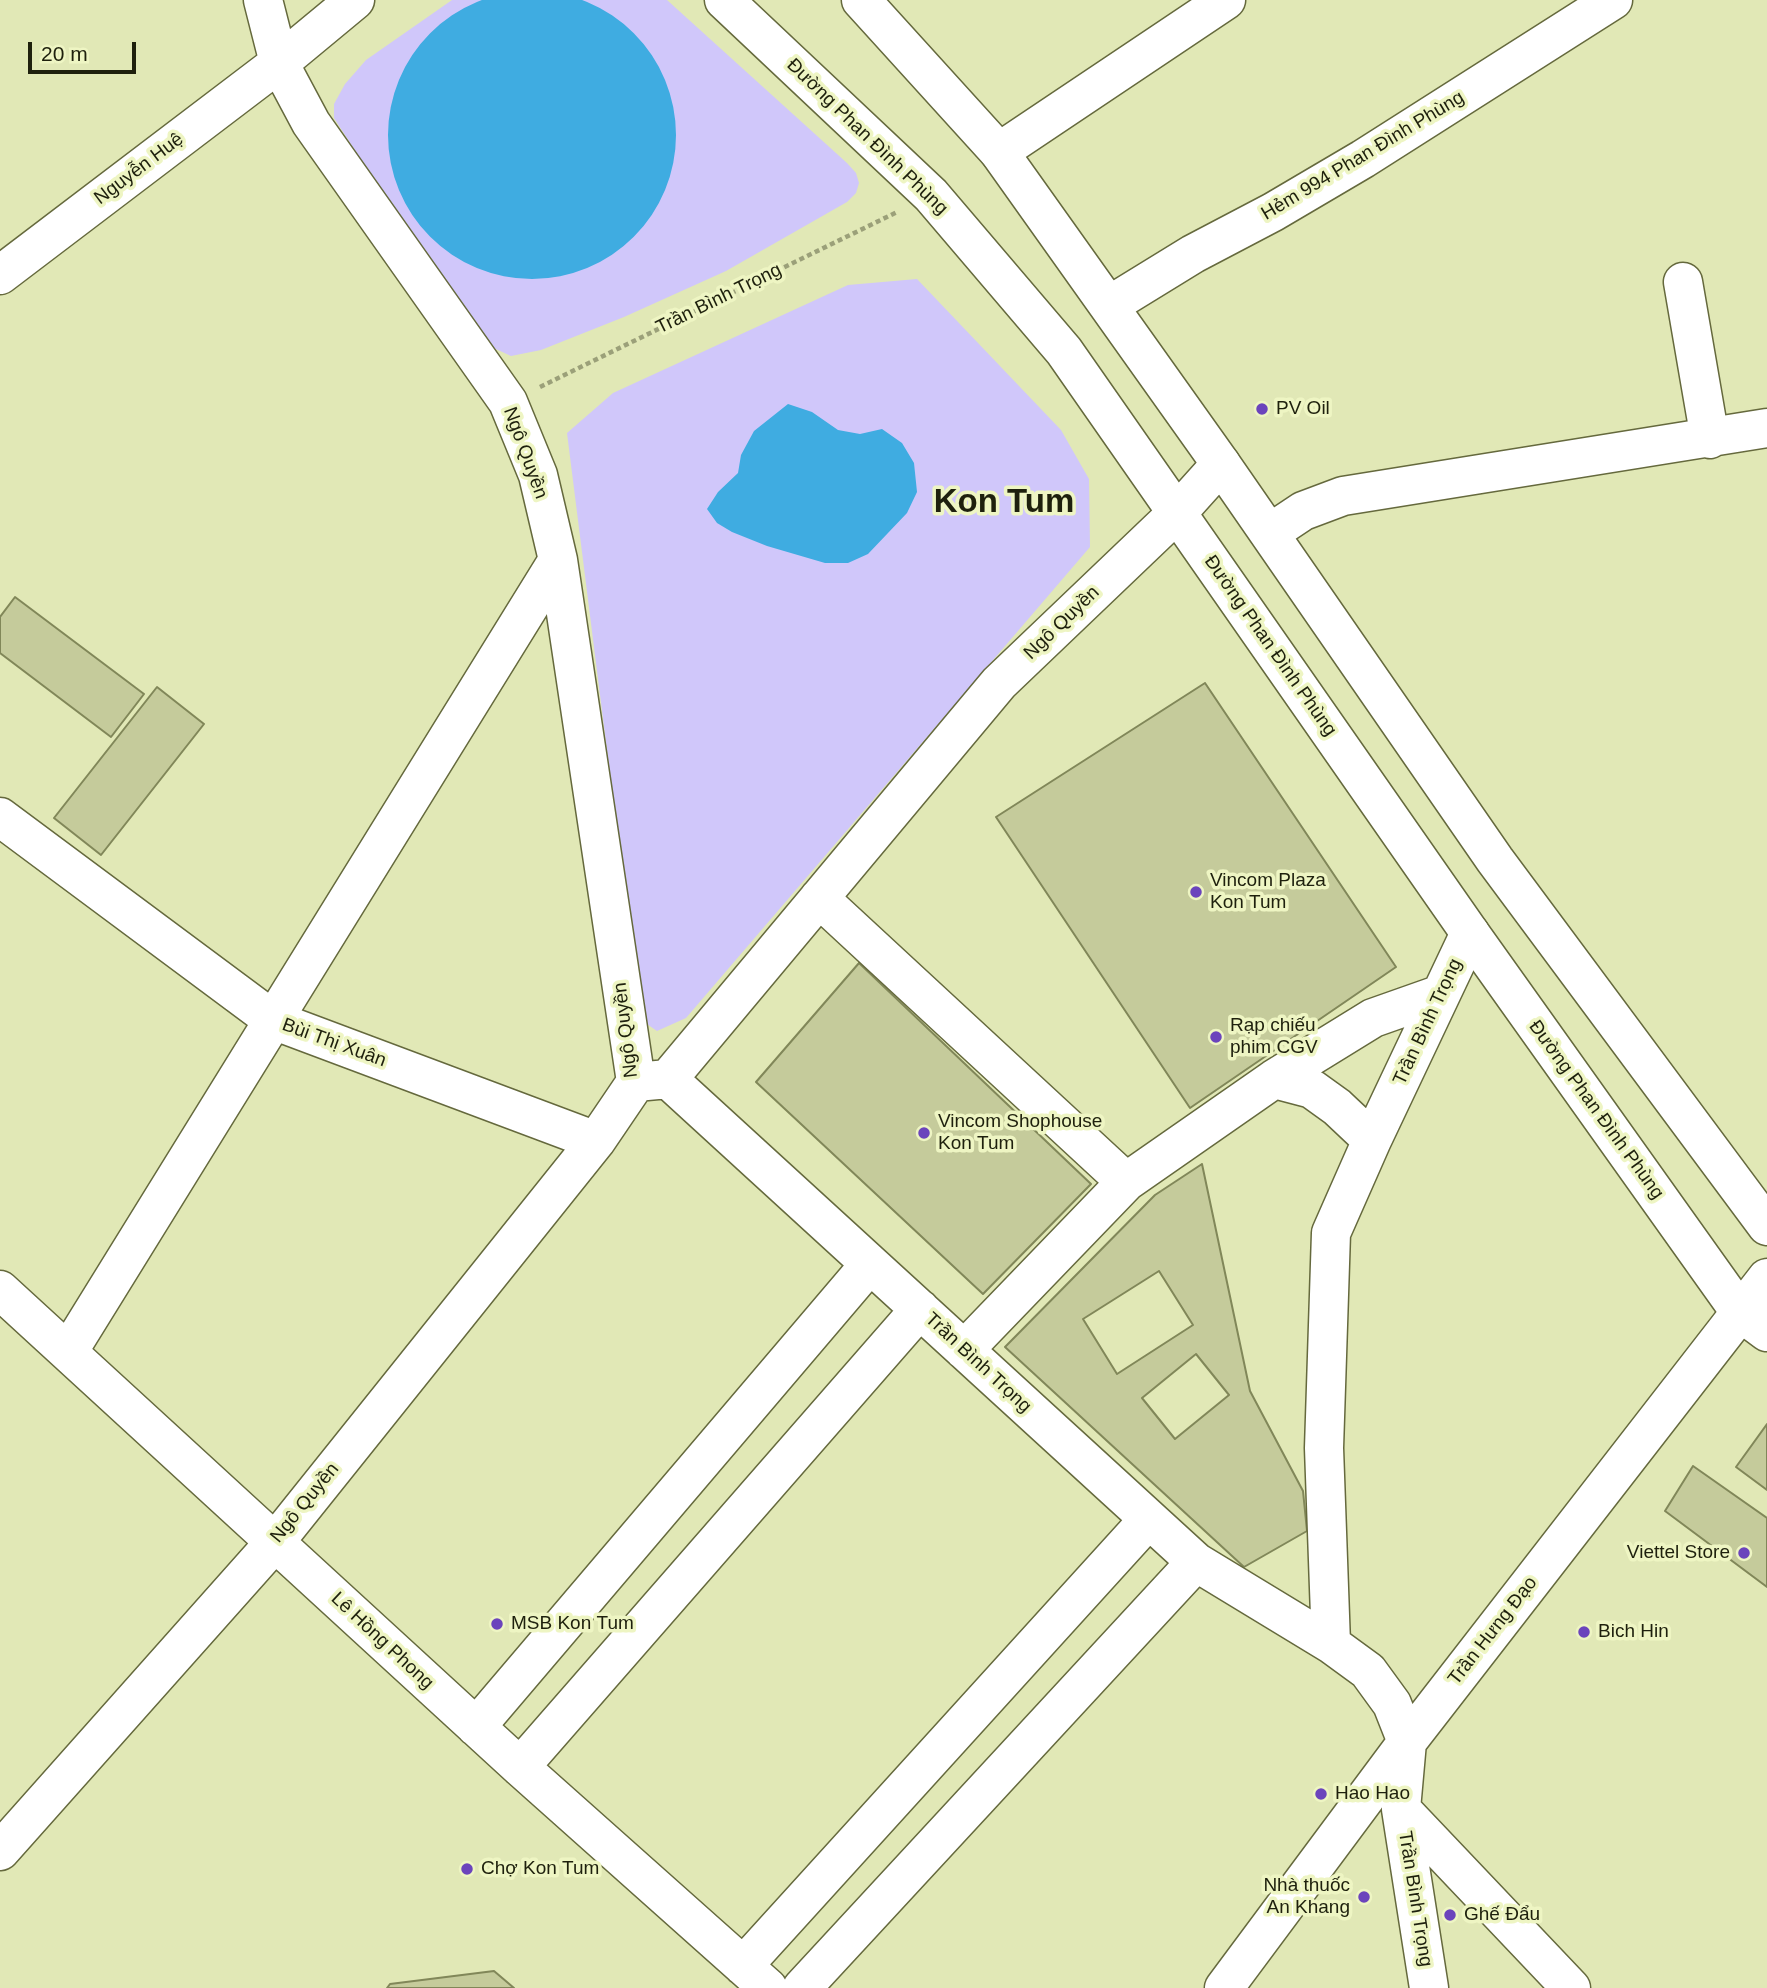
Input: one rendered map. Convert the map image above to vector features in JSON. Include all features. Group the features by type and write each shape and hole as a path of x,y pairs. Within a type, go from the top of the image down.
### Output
{"street":[{"name":"Ngô Quyền","path":"263,0 279,63 311,123 508,402 538,475 558,560 652,1080"},
{"name":"Nguyễn Huệ","path":"0,275 279,63 355,0"},
{"name":"Đường Phan Đình Phùng","path":"724,0 931,195 1064,351 1470,933 1754,1322"},
{"path":"862,0 999,152 1270,533 1495,860 1767,1226"},
{"path":"999,152 1226,0"},
{"name":"Hẻm 994 Phan Đình Phùng","path":"1110,305 1193,254 1273,212 1363,159 1613,0"},
{"path":"1684,282 1710,439"},
{"path":"1270,533 1303,511 1343,496 1767,428"},
{"name":"Ngô Quyền","path":"0,1851 275,1542 596,1141 819,898 999,683 1177,513 1221,464"},
{"path":"68,1352 558,560"},
{"name":"Bùi Thị Xuân","path":"0,817 273,1020 596,1141"},
{"path":"819,898 1126,1182"},
{"name":"Trần Bình Trọng","path":"1331,1644 1324,1448 1331,1233 1470,933"},
{"path":"964,1350 1126,1182 1274,1079 1373,1018 1441,994"},
{"path":"1274,1079 1312,1088 1372,1140"},
{"name":"Trần Bình Trọng","path":"652,1080 870,1264 1196,1562 1331,1644 1368,1671 1392,1704 1407,1742 1401,1809 1429,1988"},
{"path":"476,1727 870,1264"},
{"name":"Trần Hưng Đạo","path":"1224,1988 1407,1742 1754,1322 1767,1278"},
{"name":"Lê Hồng Phong","path":"0,1290 520,1767 756,1977"},
{"path":"520,1767 920,1309"},
{"path":"756,1977 1149,1519"},
{"path":"802,1988 1196,1562"},
{"path":"1401,1809 1571,1988"}],"path":[{"name":"Trần Bình Trọng","path":"508,402 931,195"}],"shaded area":[{"path":"452,0 667,0 847,163 856,173 859,183 856,193 847,202 726,271 624,317 541,350 511,356 487,345 472,333 334,118 334,104 345,84 366,60"},
{"path":"917,279 1061,430 1089,479 1090,547 686,1018 657,1031 641,1020 567,433 613,393 848,285"}],"water":[{"path":"532,-9 560,-6 587,2 612,15 634,33 652,55 665,80 673,107 676,135 673,163 665,190 652,215 634,237 612,255 587,268 560,276 532,279 504,276 477,268 452,255 430,237 412,215 399,190 391,163 388,135 391,107 399,80 412,55 430,33 452,15 477,2 504,-6"},
{"path":"788,404 812,412 838,430 860,434 882,429 902,443 914,463 917,492 907,513 868,554 848,563 825,563 767,546 732,532 717,523 707,509 718,492 738,473 741,455 754,431"}],"building":[{"path":"15,597 144,694 111,737 0,653 0,617"},
{"name":"Vincom Plaza Kon Tum","path":"1205,683 1396,967 1190,1108 996,817"},
{"path":"157,687 204,724 101,855 54,818"},
{"name":"Vincom Shophouse Kon Tum","path":"859,963 1091,1184 983,1294 756,1082"},
{"path":"1202,1164 1250,1391 1303,1491 1307,1531 1244,1567 1005,1347 1155,1195"},
{"path":"1159,1271 1193,1325 1117,1374 1083,1319"},
{"path":"1196,1354 1229,1395 1175,1439 1142,1398"},
{"path":"1767,1424 1767,1490 1736,1467"},
{"name":"Viettel Store","path":"1693,1466 1767,1518 1767,1587 1665,1511"},
{"path":"494,1971 514,1988 387,1988 390,1984"}],"place":[{"name":"PV Oil","path":"1262,409"},
{"name":"Vincom Plaza Kon Tum","path":"1196,892"},
{"name":"Rạp chiếu phim CGV","path":"1216,1037"},
{"name":"Vincom Shophouse Kon Tum","path":"924,1133"},
{"name":"Viettel Store","path":"1744,1553"},
{"name":"MSB Kon Tum","path":"497,1624"},
{"name":"Bich Hin","path":"1584,1632"},
{"name":"Hao Hao","path":"1321,1794"},
{"name":"Chợ Kon Tum","path":"467,1869"},
{"name":"Nhà thuốc An Khang","path":"1364,1897"},
{"name":"Ghế Đẩu","path":"1450,1915"}],"district":[{"name":"Kon Tum","path":"1004,503"}]}
